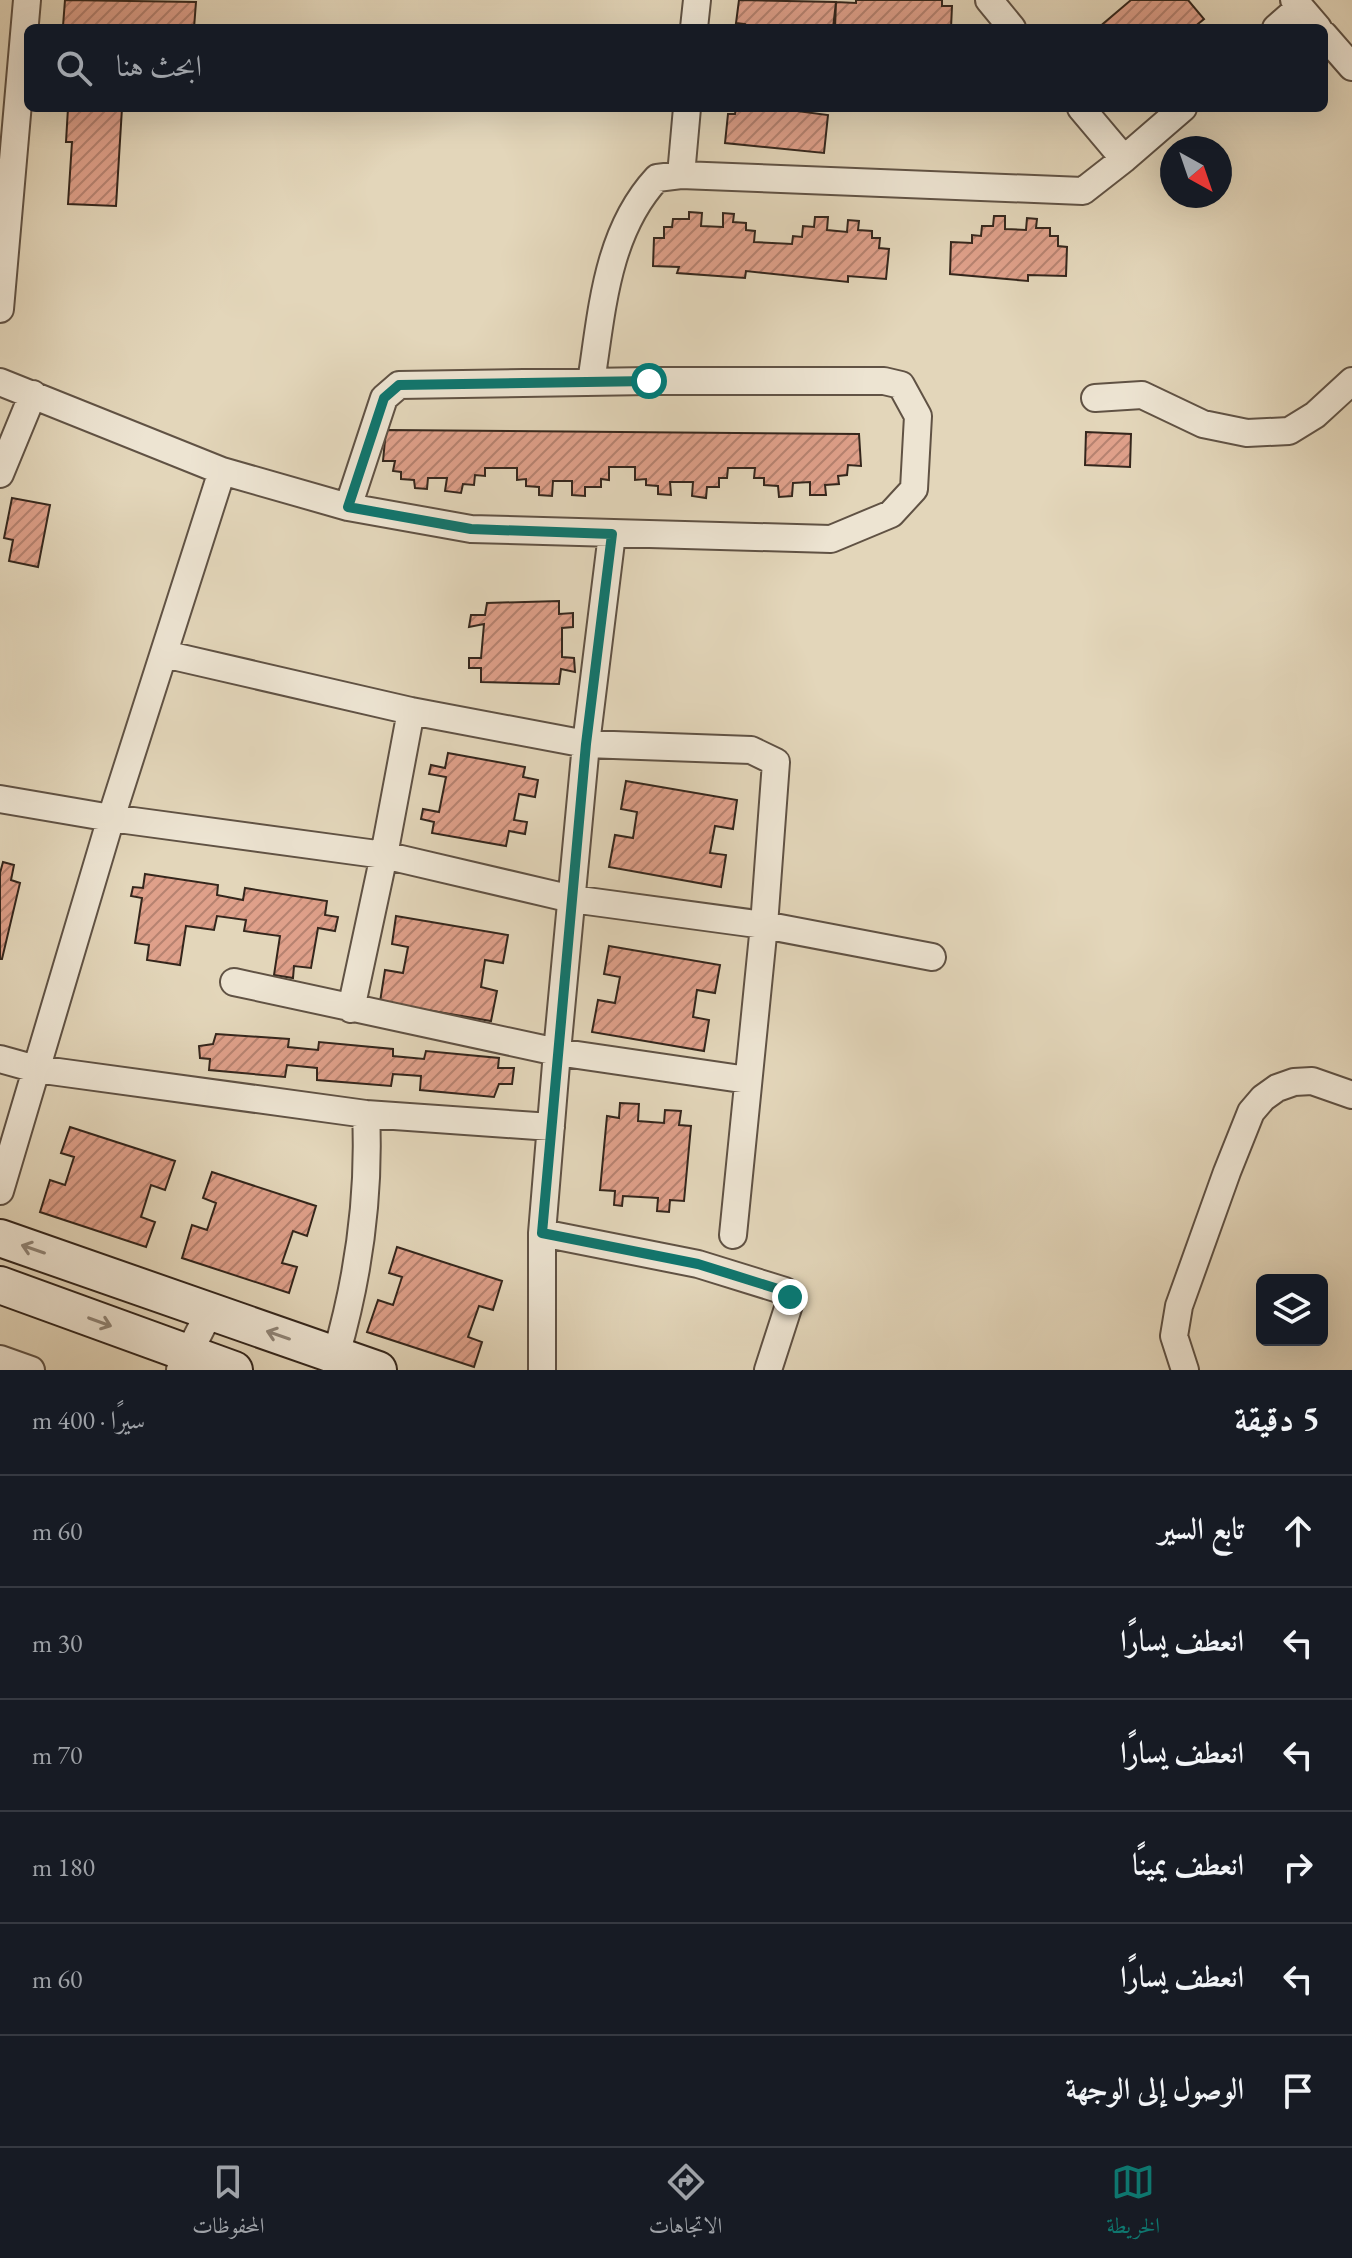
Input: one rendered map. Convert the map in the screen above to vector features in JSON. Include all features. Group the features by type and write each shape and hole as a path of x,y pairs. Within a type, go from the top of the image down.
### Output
{"main road":[{"path":"0,1238 378,1370"},
{"path":"0,1285 185,1362 234,1370"}],"street":[{"path":"0,309 10,75 27,0"},
{"path":"694,24 697,0"},
{"path":"989,0 1009,24"},
{"path":"1280,24 1297,4 1314,24"},
{"path":"1328,40 1352,67"},
{"path":"681,175 687,112"},
{"path":"1084,112 1124,159"},
{"path":"591,382 610,265 626,227 647,189 657,178 681,175 1083,191 1178,112"},
{"path":"0,382 222,471 348,507 471,529 831,539 891,514 914,489 918,416 901,385 884,381 399,385 384,398 348,507"},
{"path":"1095,398 1142,395 1203,424 1247,433 1289,431 1315,415 1352,381"},
{"path":"0,474 33,394"},
{"path":"0,1191 111,818 222,471"},
{"path":"542,1370 542,1233 557,1052 586,744 612,534"},
{"path":"164,654 411,711 586,744 751,750 776,762 764,925 733,1235"},
{"path":"351,1009 411,711"},
{"path":"0,799 111,818 384,855 572,899 764,925 932,957"},
{"path":"234,982 557,1052 748,1080"},
{"path":"0,1059 36,1069 366,1114 551,1127"},
{"path":"1185,1370 1174,1336 1179,1306 1251,1112 1277,1088 1294,1082 1312,1081 1352,1095"},
{"path":"336,1355 357,1276 363,1236 368,1155 366,1114"},
{"path":"542,1233 698,1264 785,1291 790,1297 789,1305 768,1370"},
{"path":"185,1362 210,1311"},
{"path":"0,1359 31,1370"}],"building":[{"path":"65,0 196,2 194,24 63,24"},
{"path":"739,0 836,2 833,24 736,23"},
{"path":"856,0 942,0 942,6 952,6 951,24 835,24 836,2 856,3"},
{"path":"1131,0 1188,0 1204,19 1198,24 1103,24"},
{"path":"68,112 122,112 116,206 68,204 72,142 66,142"},
{"path":"805,112 828,115 824,153 725,143 728,114"},
{"path":"689,212 702,213 701,226 723,227 723,213 734,214 733,222 746,223 746,230 755,231 754,242 792,244 793,236 802,237 803,226 814,227 815,217 828,217 827,230 847,232 848,220 859,221 858,230 872,231 872,238 880,238 879,248 889,249 886,279 848,276 848,282 746,271 745,278 677,273 679,267 653,266 654,238 664,238 664,227 672,227 673,219 689,219"},
{"path":"994,216 1005,216 1005,229 1026,230 1027,218 1037,219 1036,228 1050,228 1050,236 1058,236 1058,246 1067,247 1066,276 1028,275 1028,281 950,274 951,242 972,243 972,235 981,236 982,226 993,226"},
{"path":"386,430 859,434 861,466 848,465 847,475 838,476 839,484 825,485 826,495 810,495 810,482 793,483 792,496 779,497 778,486 764,485 764,478 754,478 755,468 728,468 727,478 719,478 719,487 707,487 706,498 692,496 693,482 670,482 671,495 658,494 658,486 646,485 646,479 635,480 635,467 609,467 609,480 601,479 601,487 585,487 585,496 572,495 572,481 553,481 552,496 539,495 539,487 526,486 526,479 517,480 517,468 485,468 485,476 475,475 474,485 463,484 461,493 445,491 447,478 428,478 427,489 415,488 414,480 401,479 401,472 393,471 395,461 383,461"},
{"path":"1086,432 1131,434 1130,467 1085,465"},
{"path":"12,498 50,505 38,567 9,561 13,540 4,538"},
{"path":"559,601 559,614 573,613 573,627 562,628 562,657 574,658 575,672 561,669 559,684 481,682 481,668 469,668 469,658 481,658 484,624 469,627 471,615 485,615 487,603"},
{"path":"448,753 525,767 523,777 538,780 535,797 519,794 514,820 527,822 525,834 509,831 506,846 432,833 434,822 421,819 423,809 439,812 446,777 429,774 431,765 445,768"},
{"path":"626,781 737,800 733,829 715,826 710,853 726,855 721,887 609,867 615,835 633,838 637,812 621,809"},
{"path":"3,862 14,865 11,880 20,883 0,959 0,873"},
{"path":"145,874 218,885 217,895 243,900 245,888 327,901 325,915 338,917 335,931 318,928 311,968 294,966 293,978 274,975 280,936 244,931 246,920 217,916 214,930 186,926 180,965 147,960 149,945 135,943 142,898 131,896 133,887 143,888"},
{"path":"396,916 508,935 503,963 485,960 481,987 497,991 491,1021 380,1002 385,970 403,973 408,947 392,944"},
{"path":"609,946 720,965 715,993 697,990 693,1017 709,1020 704,1051 592,1032 598,1000 615,1003 620,977 604,974"},
{"path":"216,1034 289,1039 288,1047 318,1050 319,1042 393,1049 393,1056 424,1059 426,1051 499,1058 498,1068 514,1068 512,1084 499,1084 494,1097 420,1090 421,1076 393,1074 391,1086 317,1080 317,1068 287,1065 285,1077 209,1070 210,1059 200,1058 199,1046 213,1044"},
{"path":"620,1103 639,1104 638,1121 664,1123 665,1110 681,1111 679,1125 691,1126 684,1201 670,1200 669,1212 657,1211 658,1198 623,1196 622,1206 614,1205 615,1191 600,1190 607,1116 619,1118"},
{"path":"70,1127 175,1161 165,1190 151,1185 141,1217 155,1222 146,1247 40,1212 50,1180 65,1185 74,1157 61,1153"},
{"path":"212,1172 316,1206 307,1236 293,1231 282,1263 297,1267 289,1293 182,1258 192,1225 207,1230 216,1203 203,1198"},
{"path":"397,1247 502,1281 493,1310 479,1306 468,1337 482,1342 474,1367 367,1332 378,1300 393,1305 402,1277 389,1273"}],"route":[{"path":"649,381 399,385 384,398 348,507 471,529 612,534 586,744 542,1233 698,1264 785,1291 790,1297"}]}
